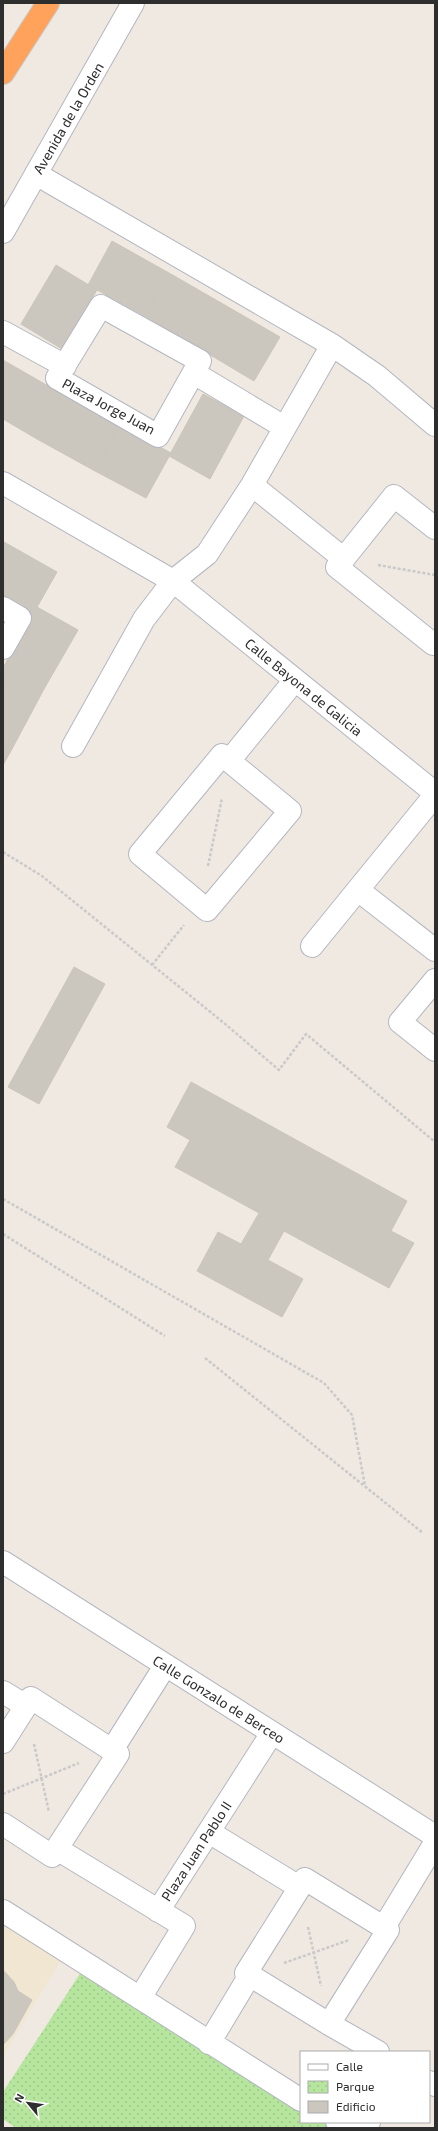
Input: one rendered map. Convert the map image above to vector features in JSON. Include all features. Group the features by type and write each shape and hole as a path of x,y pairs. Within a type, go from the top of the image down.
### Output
{"highway":[{"path":"3,73 48,3"}],"street":[{"name":"Avenida de la Orden","path":"3,232 133,3"},
{"path":"36,174 332,344 377,376 435,425"},
{"name":"Plaza Jorge Juan","path":"100,306 200,361 158,436 57,378 65,366 100,306"},
{"path":"3,332 65,366"},
{"path":"73,746 144,619 173,581 207,554 252,484 332,344"},
{"path":"194,373 284,427"},
{"path":"252,484 344,559"},
{"name":"Calle Bayona de Galicia","path":"5,490 173,581 435,794 312,946"},
{"path":"435,528 394,496 337,567 434,644 435,642"},
{"path":"3,608 20,618 3,648"},
{"path":"229,761 295,680"},
{"path":"222,755 229,761 290,811 207,910 140,854 222,755"},
{"path":"358,890 435,950"},
{"path":"435,980 400,1022 435,1050"},
{"name":"Calle Gonzalo de Berceo","path":"3,1562 435,1836"},
{"path":"112,1750 165,1666"},
{"path":"3,1692 26,1706"},
{"path":"3,1742 31,1698 118,1754 52,1856 3,1824"},
{"name":"Plaza Juan Pablo II","path":"57,1849 158,1911 272,1733"},
{"path":"209,1832 299,1887"},
{"path":"384,1927 435,1843"},
{"path":"329,2024 388,1930 304,1878 246,1973 329,2024 376,2051"},
{"path":"3,1911 300,2099"},
{"path":"140,1998 184,1926 158,1911"},
{"path":"209,2043 250,1975"}],"path":[{"path":"344,559 435,575"},
{"path":"3,852 42,876 224,1023 279,1070 306,1034 435,1142"},
{"path":"3,1199 324,1383 352,1415 364,1486"},
{"path":"3,1234 165,1336"},
{"path":"205,1358 423,1533"},
{"path":"26,1706 57,1849"},
{"path":"3,1794 112,1750"},
{"path":"299,1887 329,2024"},
{"path":"250,1975 384,1927"}],"shaded area":[{"path":"3,1915 64,1955 3,2056"}],"green space":[{"path":"85,1966 300,2103 300,2123 331,2123 339,2128 16,2128 3,2119 3,2092"}],"building":[{"path":"112,241 169,273 145,316 88,285"},
{"path":"56,265 97,290 62,349 21,324"},
{"path":"169,273 223,304 197,347 145,316"},
{"path":"223,304 280,337 254,381 197,347"},
{"path":"3,360 62,394 37,439 3,419"},
{"path":"62,394 120,425 95,471 37,439"},
{"path":"203,394 244,416 210,479 169,456"},
{"path":"120,425 171,453 146,498 95,471"},
{"path":"4,542 57,572 32,616 3,599"},
{"path":"37,607 78,630 44,689 4,666"},
{"path":"4,666 44,689 12,749 3,744"},
{"path":"3,744 12,749 3,765"},
{"path":"74,967 105,984 39,1104 8,1087"},
{"path":"191,1082 407,1201 391,1231 414,1243 389,1288 284,1231 268,1260 303,1279 282,1317 197,1271 218,1232 241,1244 259,1213 175,1167 190,1140 167,1127"},
{"path":"3,1970 14,1982 18,1991 32,2000 13,2034 3,2045"}]}
